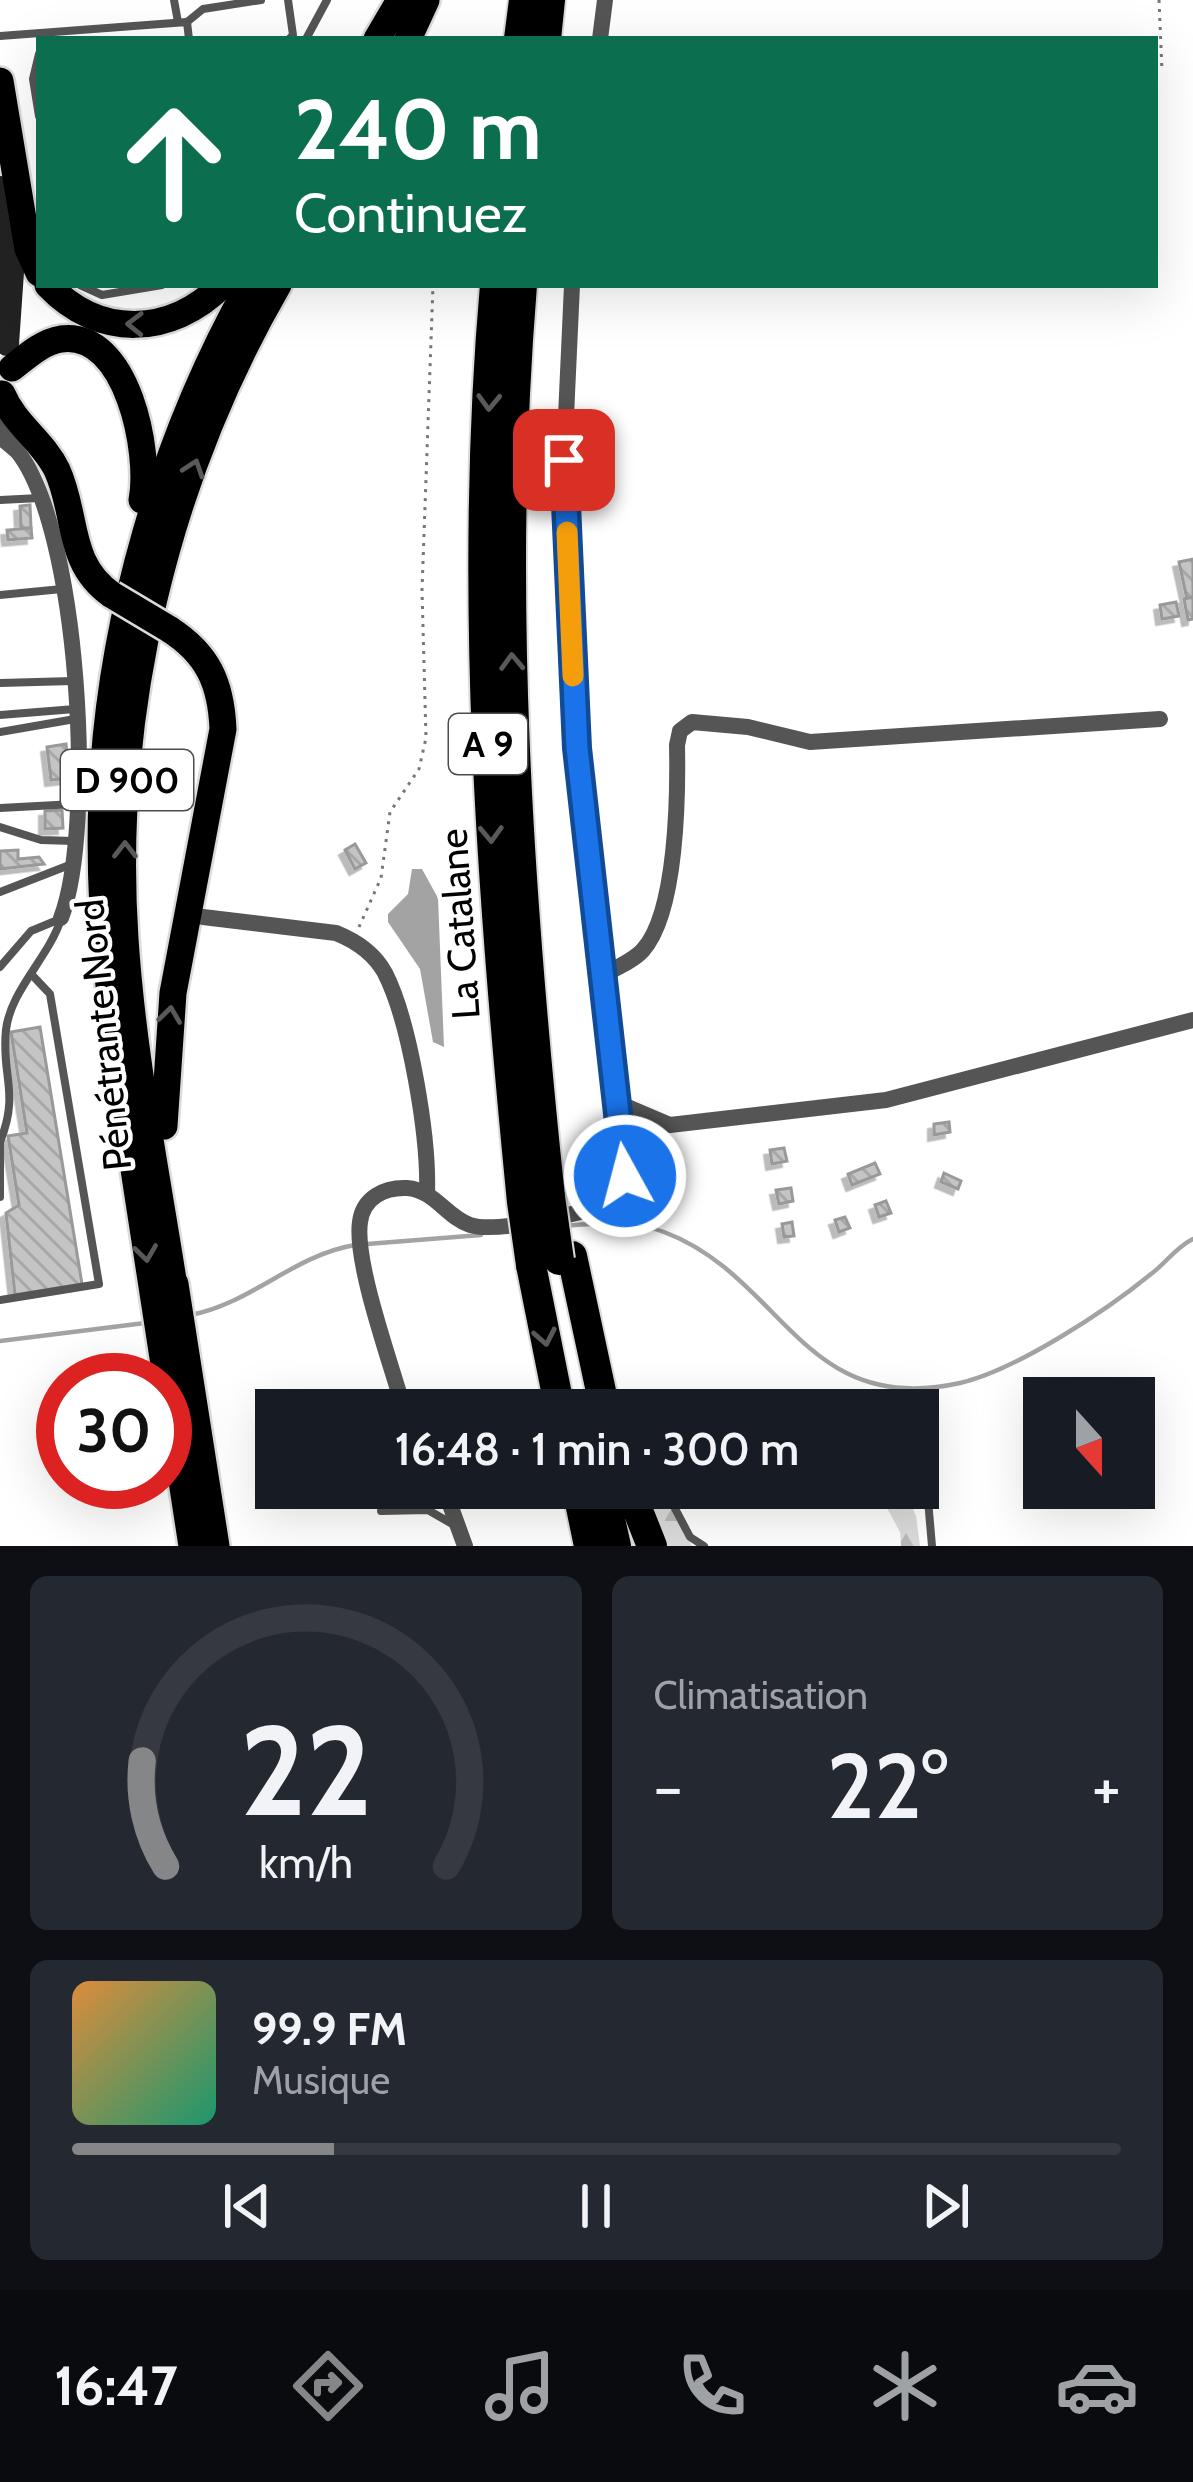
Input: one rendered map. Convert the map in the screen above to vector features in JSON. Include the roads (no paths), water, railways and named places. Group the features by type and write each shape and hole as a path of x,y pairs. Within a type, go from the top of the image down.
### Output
{"highway":[{"path":"382,36 401,0"},
{"path":"409,36 427,0"},
{"path":"519,36 524,0"},
{"path":"546,36 550,0"},
{"path":"0,81 28,249 26,272"},
{"path":"52,288 89,316 139,326 179,317 218,288"},
{"name":"Pénétrante Nord","path":"165,1299 107,993 101,868 107,720 130,601 158,498 221,334 246,288"},
{"name":"Pénétrante Nord","path":"165,1299 129,991 124,841 130,746 147,633 172,531 248,336 276,288"},
{"name":"La Catalane","path":"494,288 485,642 489,778 554,1260 582,1389"},
{"name":"La Catalane","path":"522,288 511,645 545,1198"},
{"path":"107,720 123,590 148,469 146,445 117,374 91,346 64,338 41,346 3,376 14,421 51,485 77,554 95,584 112,596 169,629 205,658 219,686 219,742 165,1060 165,1299"},
{"path":"554,1260 598,1389"},
{"name":"La Catalane","path":"554,1260 559,1389"},
{"name":"D 900","path":"165,1299 216,1546"},
{"name":"D 900","path":"167,1353 170,1336"},
{"name":"D 900","path":"186,1509 192,1546"},
{"path":"581,1509 589,1546"},
{"path":"608,1509 616,1546"},
{"path":"637,1509 652,1546"}],"main road":[{"path":"0,188 26,272 3,376"},
{"path":"0,298 26,272"}],"street":[{"path":"600,36 605,0"},
{"path":"398,1389 366,1269 359,1227 366,1203 376,1194 408,1188 427,1193 470,1225 591,1210 615,1201 625,1176 577,748 564,460 572,288"},
{"path":"3,376 17,451"},
{"path":"0,437 51,485 77,714 74,863 61,918"},
{"path":"603,975 639,955 651,938 675,846 677,745 680,730 692,722 748,727 810,742 1160,719"},
{"path":"203,917 336,933 356,941 383,970 396,1002 428,1153 427,1193"},
{"path":"616,1102 670,1125 886,1100 1193,1020"},
{"path":"452,1509 463,1537"}],"lane":[{"path":"174,0 188,36"},
{"path":"0,36 183,22 203,9 261,0"},
{"path":"288,0 292,36"},
{"path":"308,36 327,0"},
{"path":"36,66 36,98"},
{"path":"87,288 102,295 144,288"},
{"path":"0,500 51,485"},
{"path":"0,595 64,589"},
{"path":"0,683 75,681"},
{"path":"0,715 77,714"},
{"path":"0,732 77,714"},
{"path":"0,808 76,804"},
{"path":"0,827 41,840 74,841"},
{"path":"0,892 74,863"},
{"path":"0,967 31,931 61,918"},
{"path":"0,1197 0,1142 13,1107 6,1030 61,918"},
{"path":"0,1300 99,1284 50,994 33,976"},
{"path":"176,1509 182,1546"},
{"path":"675,1509 690,1537 704,1546"},
{"path":"929,1509 932,1546"},
{"path":"381,1511 428,1510 463,1537"}],"waterway":[{"path":"564,1226 627,1224 664,1232 705,1253 829,1362 864,1380 907,1388 960,1383 1033,1353 1110,1305 1193,1239"},
{"path":"367,1244 481,1235"},
{"path":"191,1315 234,1300 312,1258 355,1245"},
{"path":"0,1341 145,1323"}]}
